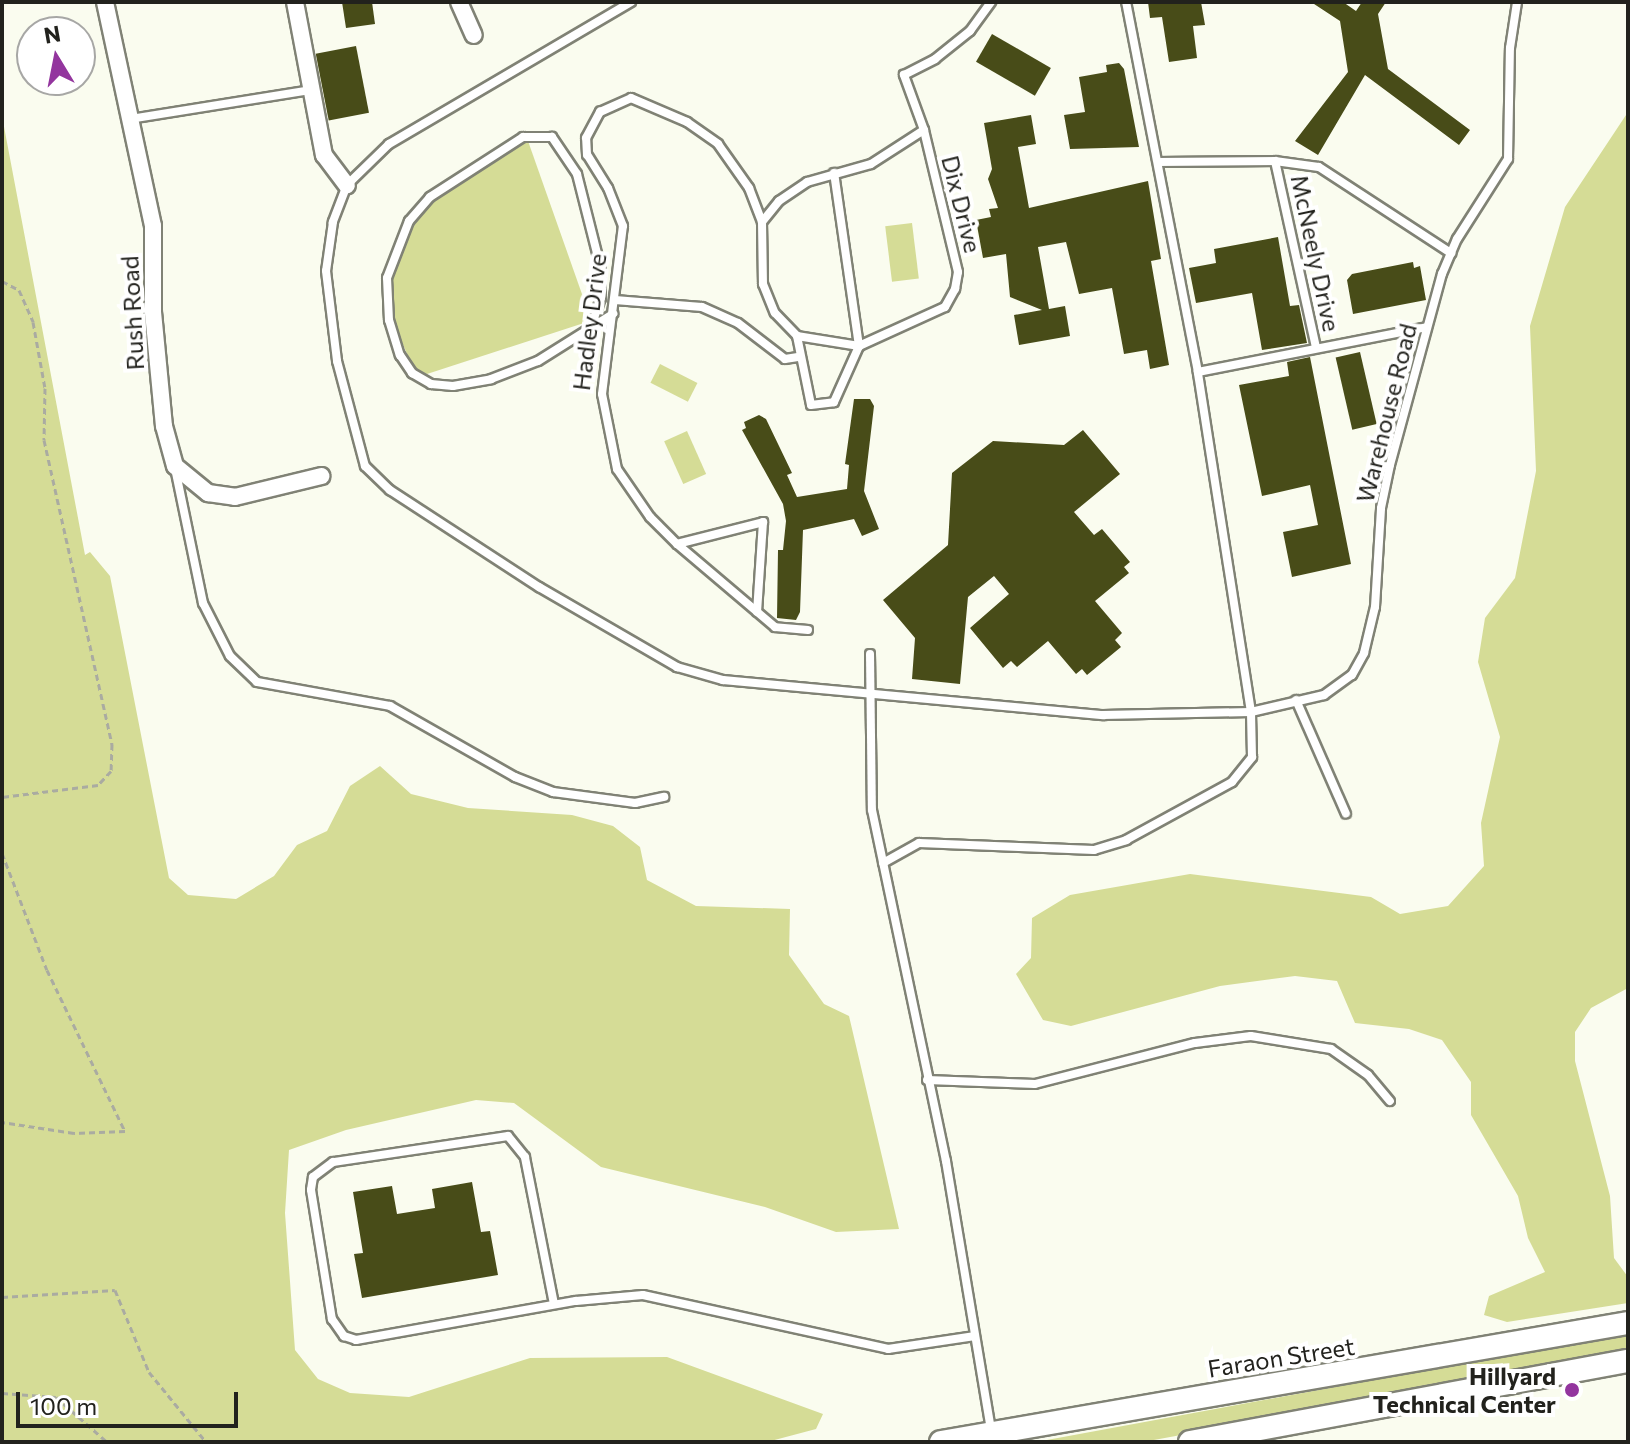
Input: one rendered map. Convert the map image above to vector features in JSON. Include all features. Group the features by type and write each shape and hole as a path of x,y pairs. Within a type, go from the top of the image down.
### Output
{"main road":[{"name":"Faraon Street","path":"941,1442 992,1437 1628,1323"},
{"path":"1190,1442 1628,1361"}],"street":[{"name":"Rush Road","path":"105,2 153,226 153,312 164,426 175,466"},
{"path":"295,2 324,155 347,185"},
{"path":"459,2 474,35"},
{"path":"175,466 208,493 235,497 322,476"}],"lane":[{"path":"347,185 389,144 631,2"},
{"name":"Dix Drive","path":"859,346 945,307 955,289 958,272 924,130 904,75 947,50 991,2"},
{"path":"883,863 919,843 1046,851 1094,850 1126,840 1232,782 1252,757 1251,712 1198,372 1161,162 1126,2"},
{"name":"Warehouse Road","path":"347,185 333,222 326,271 337,361 365,466 390,490 526,579 668,663 723,680 1103,715 1251,712 1339,689 1364,653 1375,607 1381,508 1427,327 1451,253 1508,159 1510,48 1517,2"},
{"path":"130,119 311,90"},
{"name":"Hadley Drive","path":"762,222 749,188 718,144 652,104 631,98 608,107 590,123 587,155 608,188 623,226 602,394 607,434 617,469 636,500 677,544 757,612 775,627 808,630"},
{"path":"859,346 797,336 775,313 763,284 762,222 779,201 807,182 871,164 924,130"},
{"path":"592,324 601,298 601,269 577,174 552,137 523,137 430,197 409,221 387,278 389,320 400,355 412,373 431,384 453,386 491,379 538,361 592,324 613,314"},
{"path":"1275,161 1319,167 1451,253"},
{"name":"McNeely Drive","path":"1161,162 1275,161 1316,348 1198,372"},
{"path":"797,336 798,357 811,405 834,402 859,346 834,173"},
{"path":"615,300 702,307 738,323 785,359 798,357"},
{"path":"1316,348 1427,327"},
{"path":"175,466 203,603 230,656 257,682 390,706 515,777 553,792 635,803 664,797"},
{"path":"677,544 763,522 757,612"},
{"path":"870,654 872,810 927,1080 992,1437"},
{"path":"1296,700 1346,814"},
{"path":"927,1080 1035,1084 1195,1043 1251,1036 1331,1049 1368,1075 1390,1101"},
{"path":"554,1304 525,1157 508,1136 333,1162 313,1177 311,1190 332,1319 344,1336 356,1340 554,1304 610,1297 669,1298 888,1349 975,1336"}],"path":[{"path":"2,281 19,290 33,322 45,388 44,440 112,744 111,771 98,785 2,797"},
{"path":"2,853 47,970 125,1131 74,1133 2,1122"},
{"path":"2,1297 115,1290 149,1372 206,1442"},
{"path":"2,1393 56,1397 107,1442"}],"green space":[{"path":"1628,112 1628,988 1591,1008 1575,1032 1575,1061 1610,1196 1614,1258 1628,1277 1628,1303 1507,1322 1484,1315 1489,1296 1545,1272 1528,1238 1518,1196 1471,1115 1471,1082 1442,1040 1409,1029 1355,1023 1337,981 1295,976 1220,986 1071,1026 1043,1020 1016,974 1031,958 1032,918 1070,895 1190,874 1371,897 1400,914 1448,906 1484,866 1481,823 1500,737 1478,662 1485,618 1515,578 1536,471 1530,326 1565,207"},
{"path":"2,116 85,555 90,552 110,576 169,878 188,895 236,899 274,876 297,845 327,831 350,786 380,766 411,794 468,808 572,815 613,826 640,847 647,880 696,906 790,909 789,955 824,1004 849,1016 899,1229 836,1232 765,1207 601,1167 514,1103 476,1100 346,1130 289,1150 285,1213 295,1350 318,1379 350,1393 409,1397 530,1358 667,1357 823,1414 816,1429 767,1442 2,1442"},
{"path":"528,141 589,314 584,323 427,374 413,368 393,321 392,277 400,246 430,202"},
{"path":"912,223 919,279 892,282 885,226"},
{"path":"660,364 697,383 688,402 650,383"},
{"path":"687,431 706,474 683,484 664,441"},
{"path":"1628,1333 1628,1353 1143,1442 1036,1442"}],"building":[{"path":"342,2 372,2 375,24 346,28"},
{"path":"1148,2 1201,2 1205,25 1193,26 1197,58 1169,62 1162,17 1150,18"},
{"path":"1311,2 1343,2 1356,11 1362,2 1386,2 1378,14 1388,69 1470,130 1459,145 1365,75 1318,155 1295,141 1348,72 1340,21"},
{"path":"992,34 1051,68 1035,96 976,62"},
{"path":"356,46 369,113 329,121 316,54"},
{"path":"1119,63 1124,69 1139,147 1070,149 1064,115 1085,112 1079,77 1107,72 1106,65"},
{"path":"1031,115 1036,144 1018,147 1029,208 1148,181 1161,259 1151,261 1169,365 1150,369 1147,350 1124,354 1112,288 1079,294 1066,242 1038,247 1049,309 1065,306 1070,336 1019,345 1014,315 1042,310 1010,297 1006,254 983,258 976,220 991,217 989,209 998,208 988,179 992,169 984,123"},
{"path":"1278,237 1290,306 1299,305 1307,343 1262,350 1252,293 1196,303 1189,268 1216,263 1214,249"},
{"path":"1413,262 1414,268 1420,266 1426,300 1353,314 1347,280 1352,274"},
{"path":"1360,352 1377,424 1352,430 1336,358"},
{"path":"1310,357 1351,564 1292,577 1283,532 1318,525 1310,485 1262,496 1239,385 1289,376 1287,362"},
{"path":"854,399 870,399 874,406 864,491 879,529 862,536 854,519 803,530 800,612 796,620 777,618 778,550 783,550 786,521 783,504 742,430 746,428 744,422 759,415 766,419 792,473 787,475 797,497 847,489 849,465 845,464"},
{"path":"1083,430 1120,474 1074,512 1094,535 1102,529 1130,562 1124,567 1129,573 1095,601 1122,633 1115,640 1121,647 1087,675 1082,669 1076,674 1048,641 1017,667 1011,661 1003,668 970,628 1009,594 994,576 968,597 960,684 912,679 915,638 883,600 948,545 952,473 993,441 1064,445"},
{"path":"472,1182 481,1232 490,1231 498,1275 362,1298 354,1254 363,1253 353,1192 392,1186 397,1214 435,1208 432,1189"}],"place":[{"name":"Hillyard Technical Center","path":"1572,1390"}]}
